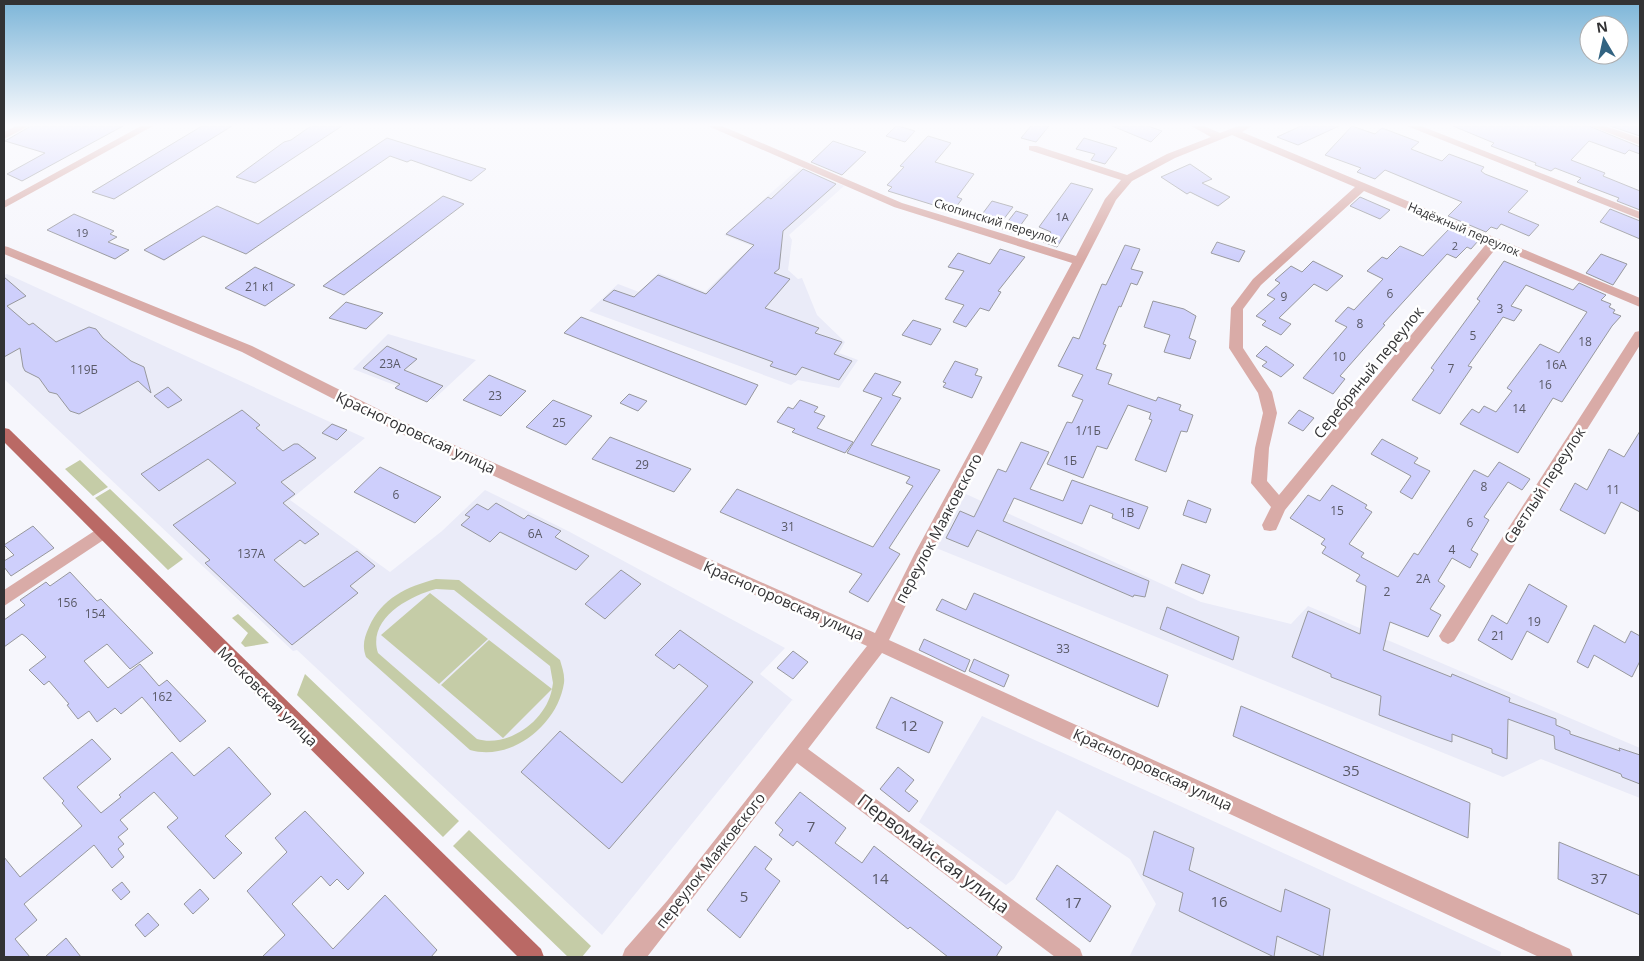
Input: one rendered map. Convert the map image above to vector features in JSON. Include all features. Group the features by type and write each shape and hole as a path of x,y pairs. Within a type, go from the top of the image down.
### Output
{"main road":[{"name":"Московская улица","path":"4,432 102,532 533,957"}],"street":[{"path":"4,205 66,171"},
{"name":"Скопинский переулок","path":"818,171 898,205 1078,261"},
{"path":"1103,171 1128,179"},
{"name":"переулок Маяковского","path":"633,957 674,908 879,643 921,558 1038,341 1110,199 1128,179 1143,171"},
{"name":"Надёжный переулок","path":"1323,171 1640,302"},
{"path":"1526,171 1640,216"},
{"path":"1279,506 1259,483 1262,448 1270,413 1265,392 1236,348 1237,308 1258,282 1363,186"},
{"name":"Серебряный переулок","path":"1270,525 1279,506 1495,242"},
{"name":"Красногоровская улица","path":"4,250 83,284 247,349 409,431 879,643 1562,957"},
{"name":"Светлый переулок","path":"1448,636 1640,335"},
{"path":"4,599 102,532"},
{"name":"Первомайская улица","path":"795,750 1072,957"}],"shaded area":[{"path":"796,171 806,171 844,186 789,235 792,240 788,270 798,279 802,278 817,315 845,342 839,353 858,360 839,388 798,380 791,385 589,311 618,284 639,292 659,273 705,292 752,246 724,235"},
{"path":"7,274 365,438 290,500 390,572 442,531 485,490 568,531 785,648 760,674 794,701 792,700 602,935 297,650 293,651 4,379 4,275"},
{"path":"388,334 476,360 433,400 353,369"},
{"path":"966,494 1201,602 1291,624 1308,606 1640,748 1640,798 1541,759 1503,777 936,548"},
{"path":"982,716 1501,952 1500,957 1129,957 1156,904 1130,859 1057,810 1014,879 1006,885 919,822"}],"green space":[{"path":"80,460 108,487 93,496 65,469"},
{"path":"110,489 183,559 168,570 95,498"},
{"path":"436,579 459,580 560,660 564,683 560,698 553,712 543,725 517,745 502,750 486,752 470,750 366,657 364,642 366,635 374,617 381,608 405,590","holes":["436,589 454,590 550,666 553,683 548,701 534,721 513,736 489,741 477,739 378,653 376,641 379,630 384,620 393,611 414,597"]},
{"path":"430,593 488,639 439,684 381,635"},
{"path":"238,614 269,643 245,647 241,643 248,633 232,618"},
{"path":"489,640 552,689 503,738 441,685"},
{"path":"305,674 459,821 443,837 297,695"},
{"path":"469,830 591,946 582,957 568,957 453,846"}],"building":[{"path":"13,171 41,171 22,181 7,174"},
{"path":"127,171 160,171 114,199 92,192"},
{"path":"244,171 274,171 255,183 236,177"},
{"path":"338,171 368,171 246,254 203,236 164,260 144,250 217,206 258,224"},
{"path":"442,171 484,171 471,181"},
{"path":"801,171 807,171 836,184 783,231 779,269 774,273 790,279 765,308 819,328 815,333 842,342 834,354 852,361 839,380 802,367 796,375 770,366 773,362 603,300 614,290 634,297 658,275 706,294 754,245 726,234 768,197 771,199"},
{"path":"832,171 846,171 842,175"},
{"path":"900,171 964,171 974,174 957,197 962,199 953,211 888,191 892,187 887,185"},
{"path":"1175,171 1200,171 1212,179 1202,183 1230,197 1218,206 1190,192 1187,194 1161,177"},
{"path":"1358,171 1384,171 1375,179 1357,172"},
{"path":"1387,171 1481,171 1528,191 1508,212 1539,225 1529,236 1501,224 1497,229 1491,227 1486,232 1448,216 1462,202"},
{"path":"1562,171 1599,171 1605,173 1603,176 1640,191 1640,210 1617,201 1619,198 1577,182 1581,178"},
{"path":"1071,183 1093,189 1057,247 1043,242 1051,232 1039,227"},
{"path":"443,196 464,204 344,295 323,286"},
{"path":"1360,197 1390,210 1380,219 1350,206"},
{"path":"992,201 1013,207 1003,220 983,213"},
{"path":"1610,209 1640,221 1640,239 1600,222"},
{"path":"1016,211 1028,215 1015,233 1002,229"},
{"path":"74,214 114,231 110,234 117,237 108,242 129,250 115,259 47,230"},
{"path":"1449,229 1478,241 1471,249 1467,247 1456,258 1447,254 1383,324 1385,325 1340,376 1345,379 1333,394 1303,378 1347,327 1335,321 1348,307 1354,310 1383,279 1367,271 1382,257 1387,259 1400,246 1423,256"},
{"path":"1217,242 1245,251 1239,262 1211,253"},
{"path":"1125,245 1140,249 1131,269 1143,272 1137,285 1131,283 1121,307 1119,306 1103,344 1106,345 1096,369 1112,374 1108,384 1156,401 1158,397 1181,405 1179,410 1193,415 1187,432 1181,431 1166,472 1135,460 1152,420 1149,419 1151,413 1128,405 1107,449 1097,446 1083,478 1047,464 1067,422 1072,423 1083,400 1072,396 1083,375 1058,366 1073,337 1079,339 1102,284 1106,285"},
{"path":"1000,249 1025,257 998,291 1001,292 989,311 980,308 966,327 953,322 964,305 945,299 964,271 948,267 958,253 990,264"},
{"path":"1601,254 1627,264 1613,285 1586,273"},
{"path":"1313,261 1343,276 1327,291 1314,284 1279,318 1291,324 1281,335 1262,325 1266,321 1256,316 1275,299 1267,295 1280,283 1275,280 1291,266 1302,272"},
{"path":"1504,261 1573,290 1579,283 1606,295 1601,300 1611,304 1609,307 1615,310 1613,313 1621,316 1612,326 1562,402 1553,398 1518,453 1460,424 1472,409 1479,413 1484,406 1496,412 1512,391 1507,388 1540,344 1559,353 1587,312 1526,285 1511,306 1522,310 1514,321 1503,317 1468,366 1472,367 1440,414 1412,400 1434,370 1431,368 1480,301 1477,299"},
{"path":"255,267 295,285 265,306 225,288"},
{"path":"4,277 26,296 7,306 29,325 33,323 56,342 89,327 96,329 103,338 131,361 144,367 151,393 138,381 79,414 70,411 57,394 49,392 39,378 25,371 20,348 4,357"},
{"path":"1153,301 1184,309 1196,316 1189,338 1196,341 1190,359 1164,352 1170,335 1144,327"},
{"path":"346,302 383,313 366,329 329,318"},
{"path":"581,317 758,385 746,405 564,333"},
{"path":"913,320 941,329 931,345 902,335"},
{"path":"387,346 417,359 404,370 443,386 427,402 395,388 400,384 363,368"},
{"path":"1266,346 1294,365 1281,377 1262,366 1267,362 1256,356"},
{"path":"955,361 978,369 975,375 982,377 972,398 943,387 946,383 943,382"},
{"path":"875,373 901,382 892,395 901,398 871,445 940,470 889,548 900,554 868,602 849,592 862,574 720,512 737,489 873,547 913,486 906,483 910,477 847,453 882,398 863,391"},
{"path":"489,375 526,391 501,416 463,400"},
{"path":"168,387 182,400 168,408 154,396"},
{"path":"629,394 647,401 638,411 620,403"},
{"path":"553,400 592,416 566,445 526,427"},
{"path":"800,400 818,407 814,412 825,416 817,428 853,442 845,453 792,432 795,429 777,422 788,407 793,409"},
{"path":"242,410 260,425 256,428 283,451 294,444 298,444 316,458 281,482 295,494 283,503 319,534 305,544 300,540 274,560 304,587 357,551 375,566 350,586 358,593 292,645 205,563 210,560 173,525 236,483 208,459 159,491 141,474"},
{"path":"1299,410 1314,418 1303,431 1288,423"},
{"path":"332,424 347,430 337,440 322,433"},
{"path":"1640,431 1640,512 1621,502 1605,534 1560,510 1575,483 1587,490 1609,449 1624,457"},
{"path":"610,437 691,469 674,492 592,459"},
{"path":"1382,439 1418,458 1414,463 1430,471 1412,499 1400,492 1411,476 1371,454"},
{"path":"1021,442 1049,452 1030,489 1063,501 1072,480 1148,507 1139,529 1112,518 1113,514 1090,505 1082,524 1014,498 1003,521 1149,581 1145,597 1134,595 1133,597 977,530 968,547 946,538 960,511 974,517 998,469 1006,472"},
{"path":"1499,462 1530,479 1522,490 1508,482 1484,517 1489,520 1471,550 1478,554 1470,568 1452,558 1438,581 1445,586 1430,609 1441,615 1428,637 1390,622 1383,650 1451,677 1452,674 1510,698 1509,702 1556,719 1556,725 1570,731 1570,734 1620,751 1619,748 1640,755 1640,784 1622,777 1621,774 1555,749 1554,736 1508,719 1507,759 1492,753 1492,749 1452,734 1452,742 1435,736 1379,715 1381,696 1331,677 1331,674 1292,657 1308,611 1360,634 1366,586 1356,581 1360,575 1322,553 1326,547 1321,544 1325,539 1290,518 1308,495 1320,501 1332,485 1367,505 1365,508 1372,512 1349,544 1364,553 1361,557 1398,577 1414,553 1418,555 1474,470 1488,477"},
{"path":"380,467 441,497 415,523 354,492"},
{"path":"1188,500 1211,509 1206,523 1183,515"},
{"path":"496,503 524,519 528,515 561,531 555,537 589,556 576,570 500,532 490,542 461,525 470,517 465,515 477,504 488,510"},
{"path":"33,526 54,548 11,576 4,567 4,561 14,555 4,545"},
{"path":"1182,564 1210,575 1203,594 1175,583"},
{"path":"621,570 641,584 605,619 585,604"},
{"path":"70,572 97,601 101,599 153,653 130,669 107,644 84,661 108,688 140,664 159,686 167,680 206,721 180,742 142,697 121,714 115,708 97,722 89,711 78,719 67,705 69,704 49,681 44,685 29,670 46,657 26,637 22,634 4,647 4,620 25,605 20,600 46,582 50,586"},
{"path":"1529,584 1567,606 1548,643 1527,631 1512,660 1478,640 1492,615 1507,624"},
{"path":"974,593 1168,675 1158,707 936,610 942,599 966,610"},
{"path":"1167,607 1239,637 1233,660 1160,629"},
{"path":"1594,625 1625,643 1631,631 1640,636 1640,661 1632,677 1594,655 1588,668 1577,662"},
{"path":"680,630 753,682 609,849 521,772 560,731 622,783 708,686 679,664 674,669 655,655"},
{"path":"924,639 970,660 965,672 919,650"},
{"path":"793,651 808,662 793,679 777,668"},
{"path":"974,659 1009,675 1004,687 969,671"},
{"path":"891,697 943,722 929,753 876,728"},
{"path":"1241,706 1470,803 1468,838 1233,736"},
{"path":"92,739 111,759 77,787 101,813 121,797 119,795 172,752 194,776 229,747 271,794 225,836 242,853 214,879 167,827 178,818 154,792 120,820 128,829 118,837 124,844 118,849 124,857 112,868 94,845 24,904 37,920 15,939 30,957 4,957 4,857 20,877 82,826 62,803 64,801 43,778"},
{"path":"898,767 914,780 905,791 918,801 909,812 880,789"},
{"path":"800,792 846,828 835,843 862,863 874,846 1002,947 996,957 948,957 910,927 908,929 797,841 793,846 779,835 783,830 775,823"},
{"path":"305,811 364,873 348,890 337,879 330,886 321,876 292,904 333,949 385,895 437,950 431,957 262,957 285,935 247,891 287,852 275,838"},
{"path":"1154,831 1194,848 1189,870 1281,912 1285,889 1330,909 1323,957 1277,936 1274,957 1179,911 1183,893 1143,875"},
{"path":"1559,842 1640,876 1640,915 1558,879"},
{"path":"755,846 772,859 765,869 780,881 740,938 707,910"},
{"path":"1057,865 1111,906 1090,942 1036,899"},
{"path":"122,882 130,892 121,900 112,890"},
{"path":"200,889 209,899 193,914 184,904"},
{"path":"148,913 159,925 145,937 135,925"},
{"path":"66,938 81,957 45,957"}]}
